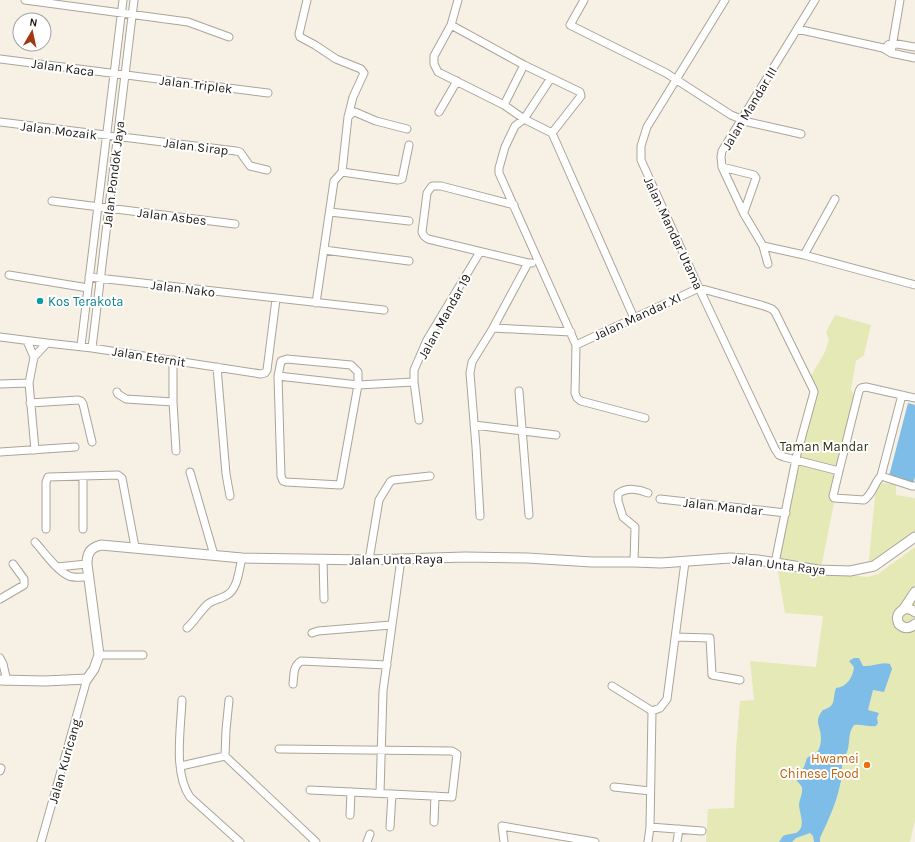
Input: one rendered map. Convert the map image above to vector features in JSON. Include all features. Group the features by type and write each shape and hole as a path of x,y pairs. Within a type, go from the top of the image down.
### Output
{"street":[{"path":"25,0 188,22 229,37"},
{"name":"Jalan Pondok Jaya","path":"81,346 123,0"},
{"name":"Jalan Pondok Jaya","path":"92,348 134,0"},
{"path":"307,0 299,34 300,37 336,59 361,69 364,73 353,96 348,117 342,172 334,181 316,303"},
{"path":"458,0 450,25 434,56 434,64 438,72 504,105 524,119 552,133 634,318"},
{"path":"584,0 570,25 677,80 741,120 801,134"},
{"name":"Jalan Mandar Utama","path":"725,0 647,128 641,146 641,160 699,288 779,455 796,461 839,471"},
{"name":"Jalan Mandar III","path":"768,264 762,246 722,167 722,151 814,0"},
{"path":"891,53 899,0"},
{"path":"450,25 524,65 580,92 581,96 552,133"},
{"path":"796,29 883,48 891,53 915,58"},
{"path":"883,48 892,42 914,47"},
{"name":"Jalan Kaca","path":"0,59 125,76"},
{"path":"504,105 524,65"},
{"name":"Jalan Triplek","path":"125,76 268,93"},
{"path":"551,78 524,119 516,126 505,147 499,168 499,174 576,344 575,393 577,398 581,401 645,418"},
{"path":"440,112 457,81"},
{"path":"348,117 355,112 376,121 407,129"},
{"name":"Jalan Mozaik","path":"0,122 118,137"},
{"name":"Jalan Sirap","path":"118,137 236,151 240,152 250,166 267,170"},
{"path":"342,172 398,180 402,179 409,145"},
{"path":"722,167 754,175 756,178 744,212"},
{"path":"514,205 441,186 432,186 427,193 422,232 428,239 528,263 539,262"},
{"path":"804,255 835,199"},
{"name":"Jalan Asbes","path":"52,202 235,224"},
{"path":"330,212 409,221"},
{"path":"762,246 804,255 915,286"},
{"path":"324,250 409,261"},
{"name":"Jalan Mandar 19","path":"419,420 414,370 427,340 480,252"},
{"path":"480,516 470,373 472,362 493,328 528,263"},
{"path":"9,274 88,288"},
{"name":"Jalan Nako","path":"89,277 384,310"},
{"path":"699,288 772,309 775,312 814,390 796,461 775,563"},
{"name":"Jalan Mandar XI","path":"576,344 699,288"},
{"name":"Jalan Eternit","path":"0,337 81,346 257,374 265,373 267,370 276,298"},
{"path":"493,328 571,332"},
{"path":"27,341 34,357"},
{"path":"35,450 29,383 34,357 47,343"},
{"path":"173,360 172,402 176,451"},
{"path":"282,360 348,364 358,372 358,385 340,485 283,481 281,476 278,376 279,364 282,360"},
{"path":"218,367 226,474 230,496"},
{"path":"278,376 358,385 414,382"},
{"path":"0,384 29,383"},
{"path":"902,395 881,476 869,497 864,500 834,498 833,496 839,471 861,388 866,387 902,395 915,398"},
{"path":"519,391 529,515"},
{"path":"117,392 126,399 172,402"},
{"path":"30,403 81,401 92,442"},
{"path":"474,425 556,435"},
{"path":"0,452 75,447"},
{"path":"190,472 214,555"},
{"path":"46,529 46,482 48,477 118,475 122,478 135,547"},
{"path":"369,560 379,500 390,482 393,480 430,476"},
{"path":"881,476 915,486"},
{"path":"82,477 84,529"},
{"path":"634,562 635,527 623,517 618,501 618,494 622,491 633,489 648,493"},
{"name":"Jalan Mandar","path":"660,499 786,513"},
{"name":"Jalan Unta Raya","path":"99,655 87,564 87,555 90,549 95,546 107,545 135,547 242,558 369,560 465,557 661,563 730,558 758,560 827,571 850,571 865,569 880,563 915,538"},
{"path":"35,542 57,567 70,576 88,577"},
{"path":"187,628 195,621 210,602 231,593 234,588 242,558"},
{"path":"323,559 324,599"},
{"path":"380,793 383,691 401,559"},
{"path":"652,711 660,708 667,699 685,562"},
{"path":"0,599 24,586 24,579 13,564"},
{"path":"57,567 87,564"},
{"path":"915,592 903,610 898,614 897,618 902,627 908,628 915,625"},
{"path":"903,610 914,610"},
{"path":"312,633 318,631 391,625"},
{"path":"675,637 710,638 712,675 740,680"},
{"path":"0,658 3,664 4,681 87,679 94,669 99,655 143,655"},
{"path":"293,684 294,669 301,661 386,665"},
{"name":"Jalan Kuricang","path":"41,842 87,679"},
{"path":"612,686 652,711"},
{"path":"182,700 180,747 183,784 190,796 240,842"},
{"path":"229,700 225,756 316,842"},
{"path":"648,842 650,827 652,711"},
{"path":"279,749 381,749 455,752 457,754 452,797 310,790"},
{"path":"181,766 225,756"},
{"path":"614,787 650,791"},
{"path":"350,815 351,792"},
{"path":"390,827 392,794"},
{"path":"434,822 435,796"},
{"path":"504,842 502,826 595,842"},
{"path":"650,827 702,831"},
{"path":"677,842 679,829"},
{"path":"367,842 370,834"}],"green space":[{"name":"Taman Mandar","path":"835,315 871,325 864,355 856,361 851,389 857,403 840,472 799,462 816,392 809,379 824,354 829,340 826,332"},
{"name":"Taman Mandar","path":"799,463 840,474 821,568 777,565"},
{"path":"880,483 896,484 896,495 915,498 915,536 868,571 875,495"},
{"path":"915,547 915,820 910,842 706,842 708,809 734,808 736,749 740,701 754,700 750,661 816,667 823,616 785,613 777,566 867,577 878,574"}],"water":[{"path":"908,403 915,405 915,477 913,484 889,476"},
{"path":"854,658 859,658 863,666 887,663 890,664 892,669 884,692 873,690 868,710 879,713 877,718 878,723 876,726 854,725 852,728 848,749 842,764 841,780 838,792 832,812 820,838 820,842 814,842 813,836 810,833 796,838 792,842 779,842 783,836 796,833 801,827 802,820 799,804 802,788 795,778 804,767 807,758 818,751 821,734 818,718 823,710 832,704 836,688 846,684 851,678 854,667 849,661"}],"place":[{"name":"Kos Terakota","path":"40,301"},
{"name":"Hwamei Chinese Food","path":"867,765"}]}
